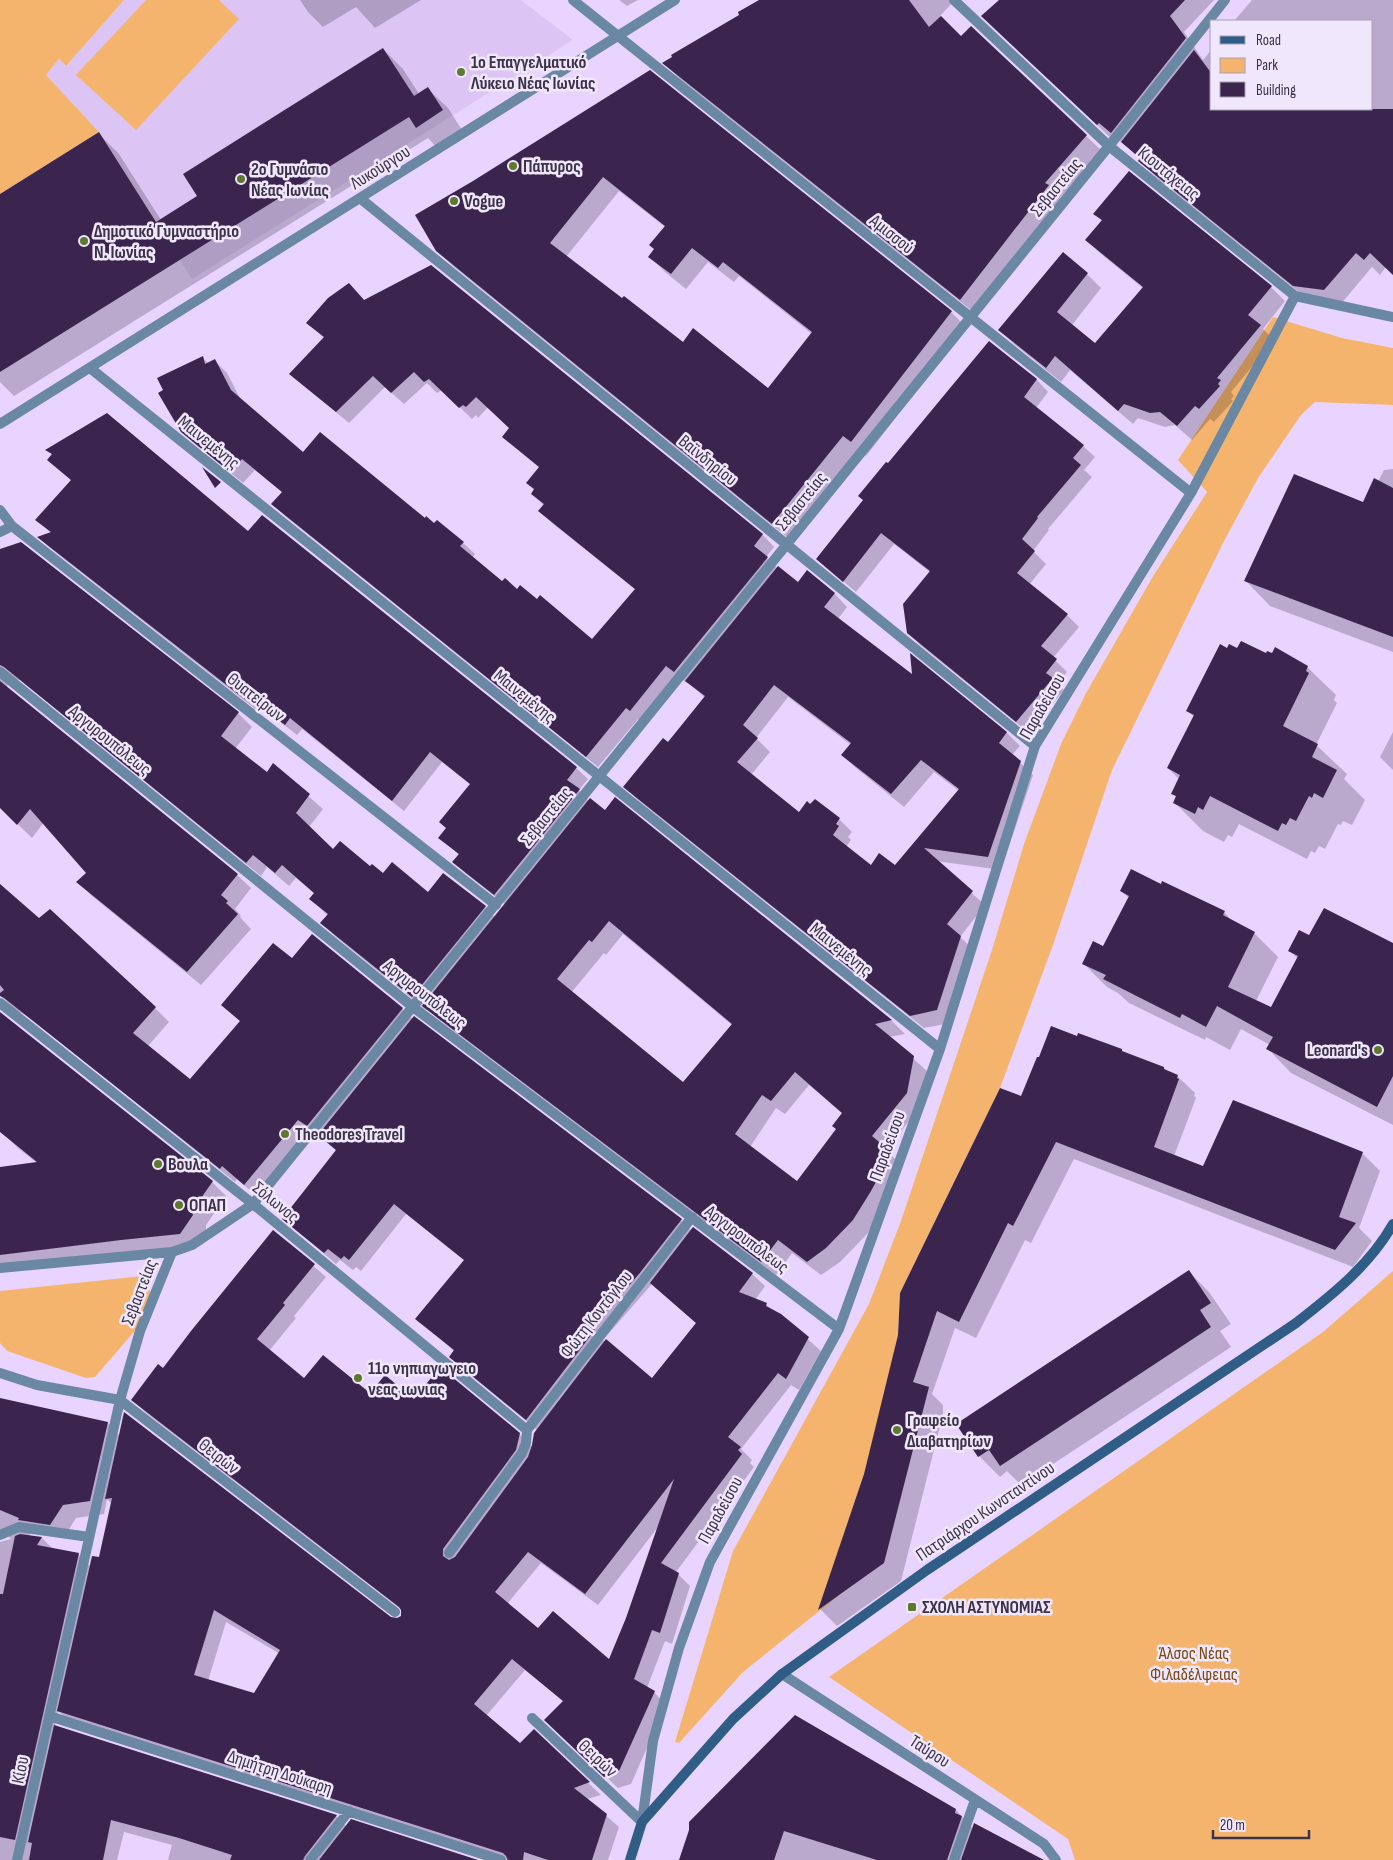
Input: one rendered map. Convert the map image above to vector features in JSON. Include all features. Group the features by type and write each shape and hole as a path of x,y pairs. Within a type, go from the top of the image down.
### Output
{"main road":[{"name":"Πατριάρχου Κωνσταντίνου","path":"630,1860 642,1822 733,1719 782,1674 927,1570 1296,1323 1349,1279 1371,1256 1393,1224"}],"street":[{"name":"Αμισσού","path":"573,0 1191,493"},
{"name":"Λυκούργου","path":"0,424 675,0"},
{"name":"Κιουτάχειας","path":"954,0 1110,146 1295,296 1393,317"},
{"name":"Σεβαστείας","path":"49,1716 120,1400 140,1331 172,1252 192,1245 253,1204 1110,146 1225,0"},
{"name":"Βαϊνδηρίου","path":"361,199 1035,746"},
{"name":"Παραδείσου","path":"642,1822 653,1741 679,1648 704,1576 839,1329 940,1049 1035,746 1191,493 1295,296"},
{"name":"Μαινεμένης","path":"90,368 940,1049"},
{"name":"Θυατείρων","path":"0,510 12,526 496,905"},
{"path":"0,532 12,526"},
{"name":"Αργυρουπόλεως","path":"0,672 414,1006 839,1329"},
{"name":"Σόλωνος","path":"0,1004 253,1204 527,1430"},
{"name":"Φώτη Κοντόγλου","path":"527,1430 692,1217"},
{"path":"0,1268 172,1252"},
{"name":"Θειρών","path":"0,1373 37,1385 120,1400 395,1612"},
{"path":"449,1554 522,1454 526,1443 527,1430"},
{"path":"0,1535 19,1527 89,1537"},
{"name":"Ταύρου","path":"782,1674 1044,1844 1056,1860"},
{"name":"Δημήτρη Δούκαρη","path":"49,1716 502,1860"},
{"name":"Κίου","path":"17,1860 49,1716"},
{"name":"Θειρών","path":"532,1718 642,1822"},
{"path":"954,1860 975,1800"},
{"path":"310,1860 349,1811"}],"shaded area":[{"name":"2ο Γυμνάσιο Νέας Ιωνίας","path":"124,0 521,0 573,40 192,279 99,132 46,75 59,59 66,66"}],"green space":[{"path":"0,0 124,0 66,66 59,59 46,75 99,132 0,194"},
{"path":"146,0 219,0 239,19 136,130 76,75"},
{"path":"1273,317 1342,338 1393,348 1393,405 1315,402 1301,415 1258,478 1222,545 1112,770 1053,945 1000,1088 900,1293 898,1335 890,1374 864,1474 825,1591 838,1596 743,1672 679,1743 675,1742 733,1551 869,1304 901,1221 992,950 1024,844 1061,744 1085,695 1152,578 1207,492 1178,460"},
{"name":"Άλσος Νέας Φιλαδέλφειας","path":"1393,1271 1393,1860 1075,1860 1068,1839 829,1677 1323,1332"},
{"path":"143,1276 151,1293 151,1312 95,1377 86,1378 7,1351 0,1343 0,1291"}],"building":[{"path":"759,0 909,0 929,27 941,16 961,36 971,26 1087,135 1045,183 1049,185 960,300 662,63 672,57 671,55 739,15 738,12"},
{"path":"999,0 1185,0 1170,16 1186,38 1111,133 1099,123 1097,125 981,16"},
{"path":"383,48 414,96 428,87 443,110 416,128 409,117 0,372 0,194 99,132 156,222 197,196 183,174"},
{"path":"1194,50 1210,71 1210,110 1393,109 1393,275 1370,253 1364,260 1356,253 1324,290 1293,286 1138,161 1140,158 1121,142"},
{"path":"650,70 952,311 851,442 843,436 772,524 436,251 415,215 473,181","holes":["603,177 665,226 649,245 654,249 648,257 671,274 692,248 718,268 723,262 812,332 768,388 693,328 683,342 624,296 622,298 550,243"]},
{"path":"1129,171 1272,286 1248,315 1261,325 1217,378 1221,380 1218,384 1220,386 1199,409 1195,406 1177,426 1160,412 1150,413 1124,404 1118,411 1055,356 1046,368 998,330 1063,252 1088,273 1057,312 1095,343 1143,287 1085,240 1102,220 1093,214"},
{"path":"431,265 763,534 754,546 768,557 674,672 666,666 630,711 626,708 586,757 271,504 282,492 242,459 230,472 181,432 158,393 163,390 157,378 203,356 205,364 215,359 231,390 303,452 320,432 425,518 426,516 434,523 437,520 464,542 460,546 502,581 505,578 517,589 520,585 537,599 540,595 592,639 635,589 538,511 544,504 531,494 534,489 526,483 539,467 502,437 509,428 476,397 466,407 463,405 459,408 429,379 424,382 414,372 391,393 373,376 336,412 289,374 324,337 306,323 328,298 349,283 364,300"},
{"path":"989,341 1037,379 1024,397 1084,445 1073,458 1081,465 1037,517 1022,539 1035,551 1017,573 1068,614 1041,646 1057,659 1046,673 1053,678 1016,722 907,633 903,604 930,571 881,533 843,582 816,559 863,500 858,496 886,462 888,463"},
{"path":"107,413 248,531 262,515 577,767 567,780 580,789 494,895 452,862 459,854 438,838 446,828 439,822 470,784 430,752 392,801 290,718 285,725 250,698 247,701 37,537 51,532 35,520 71,480 47,460 52,454 45,450"},
{"path":"202,467 221,482 215,488"},
{"path":"1294,474 1363,502 1374,478 1393,488 1393,637 1244,581"},
{"path":"21,542 239,712 221,736 267,772 273,763 310,794 296,813 333,849 340,841 370,866 372,864 383,873 392,862 428,892 443,873 486,906 412,997 320,923 328,914 309,899 314,893 282,865 275,873 253,855 246,863 0,665 0,549"},
{"path":"778,566 798,582 807,570 835,593 824,607 912,674 910,653 1007,732 999,743 1021,761 988,857 924,848 973,891 947,924 961,936 937,1010 910,1016 623,787 663,738 668,742 705,696 685,681","holes":["774,685 851,743 841,755 891,794 921,760 959,789 895,865 879,853 871,865 833,835 839,826 836,824 840,818 815,799 810,804 807,801 799,812 737,762 758,738 743,725"]},
{"path":"1241,641 1266,653 1267,651 1272,653 1275,647 1308,666 1306,671 1309,673 1283,726 1318,744 1312,757 1337,770 1323,798 1314,793 1312,798 1309,796 1296,821 1290,818 1286,825 1282,823 1278,831 1210,796 1203,810 1198,807 1195,814 1173,803 1176,796 1171,794 1180,775 1167,768 1194,715 1186,711 1220,644 1227,648 1229,644 1237,648"},
{"path":"0,681 238,874 221,895 228,901 226,903 238,914 187,972 76,882 86,873 30,809 17,825 0,808"},
{"path":"615,797 892,1020 875,1024 914,1056 907,1093 872,1136 884,1146 879,1159 885,1165 853,1220 826,1248 807,1262 778,1240 761,1262 422,1006 590,798 605,810","holes":["609,921 732,1024 683,1082 557,979 589,940 592,942","795,1072 842,1113 832,1126 836,1129 797,1181 735,1134 762,1095 771,1101"]},
{"path":"1131,869 1161,884 1162,881 1225,911 1223,915 1255,932 1228,987 1271,1007 1298,956 1288,951 1299,930 1309,935 1324,908 1393,943 1393,1076 1377,1107 1266,1049 1273,1037 1217,1006 1206,1027 1182,1014 1180,1018 1103,979 1106,975 1082,964 1093,941 1103,946 1129,896 1120,891"},
{"path":"0,884 39,918 50,909 156,1007 133,1033 190,1079 240,1021 221,1005 273,943 292,958 312,934 403,1008 307,1126 298,1120 244,1185 222,1166 220,1169 0,996 0,993 4,990 0,985"},
{"path":"0,1012 213,1181 192,1211 193,1215 180,1234 0,1255 0,1167 37,1162 0,1132"},
{"path":"414,1016 682,1219 639,1274 592,1328 595,1330 526,1420 449,1357 454,1350 415,1319 464,1260 394,1204 349,1260 344,1256 341,1259 328,1249 324,1253 282,1219 336,1150 318,1135"},
{"path":"1051,1026 1077,1036 1078,1033 1122,1049 1122,1051 1164,1067 1164,1069 1178,1075 1177,1078 1179,1079 1154,1147 1203,1166 1233,1100 1363,1152 1339,1217 1356,1223 1335,1250 1056,1142 1013,1226 1008,1223 959,1322 937,1311 913,1382 929,1387 884,1563 818,1610 864,1474 898,1335 900,1293 1000,1088 1021,1096"},
{"path":"693,1227 753,1273 739,1292 767,1303 766,1306 781,1314 809,1337 786,1379 778,1373 728,1437 741,1447 738,1450 742,1454 661,1563 679,1573 660,1633 652,1630 634,1679 655,1691 619,1771 604,1777 544,1720 563,1701 512,1659 474,1704 520,1743 534,1729 590,1782 574,1788 607,1814 592,1860 548,1860 524,1852 523,1860 508,1860 503,1853 57,1711 92,1556 99,1557 112,1498 105,1499 124,1412 391,1617 397,1618 401,1616 399,1607 131,1400 158,1364 163,1368 273,1230 315,1264 257,1339 304,1378 323,1355 370,1393 385,1375 414,1399 440,1367 520,1433 516,1450 443,1549 443,1556 449,1560 455,1557 528,1457 534,1433 606,1339 652,1378 696,1323 650,1283","holes":["674,1479 626,1618 609,1659 553,1611 538,1628 495,1592 528,1552 585,1594","214,1610 280,1650 254,1693 194,1675"]},
{"path":"1189,1270 1211,1303 1200,1310 1211,1327 1000,1466 989,1450 978,1457 956,1424"},
{"path":"0,1398 108,1422 90,1501 63,1505 50,1525 18,1520 19,1518 0,1510"},
{"path":"20,1534 42,1537 37,1545 79,1553 15,1840 0,1837 0,1594 3,1594 15,1536"},
{"path":"795,1715 956,1809 955,1813 962,1816 947,1860 877,1860 784,1831 774,1860 679,1860 689,1830 689,1822"},
{"path":"54,1725 337,1815 303,1860 230,1860 232,1855 179,1838 111,1820 103,1860 29,1860 32,1843 28,1842"},
{"path":"351,1819 478,1860 319,1860"},
{"path":"974,1823 1044,1860 961,1860"}],"place":[{"name":"1ο Επαγγελματικό Λύκειο Νέας Ιωνίας","path":"461,72"},
{"name":"Πάπυρος","path":"513,166"},
{"name":"2ο Γυμνάσιο Νέας Ιωνίας","path":"241,179"},
{"name":"Vogue","path":"454,201"},
{"name":"Δημοτικό Γυμναστήριο Ν. Ιωνίας","path":"84,241"},
{"name":"Leonard's","path":"1378,1050"},
{"name":"Theodores Travel","path":"285,1134"},
{"name":"Βουλα","path":"158,1164"},
{"name":"ΟΠΑΠ","path":"179,1205"},
{"name":"11ο νηπιαγωγειο νεας ιωνιας","path":"358,1378"},
{"name":"Γραφείο Διαβατηρίων","path":"897,1430"},
{"name":"ΣΧΟΛΗ ΑΣΤΥΝΟΜΙΑΣ","path":"912,1607"}]}
